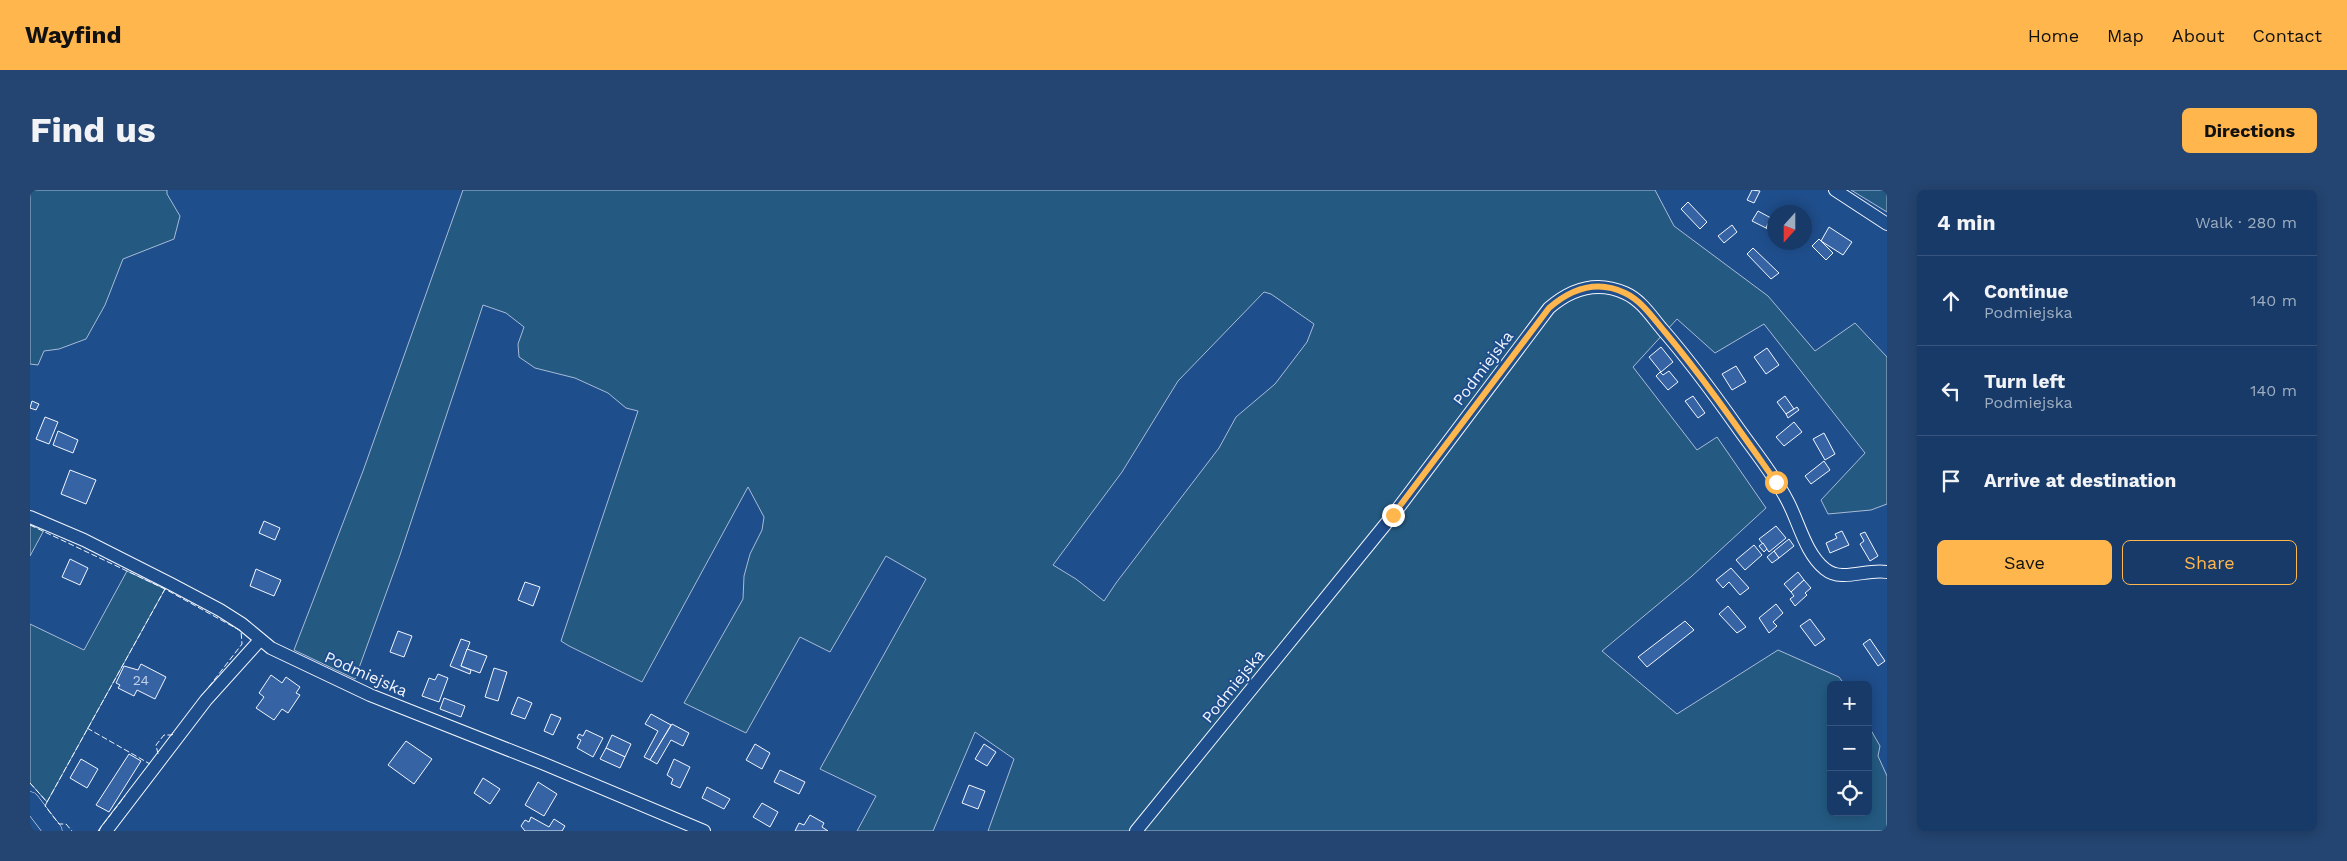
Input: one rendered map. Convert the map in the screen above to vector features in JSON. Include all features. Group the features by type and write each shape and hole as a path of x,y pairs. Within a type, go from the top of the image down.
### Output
{"street":[{"path":"1835,190 1887,224"},
{"name":"Podmiejska","path":"1136,831 1393,515 1549,308 1561,298 1583,287 1594,286 1624,293 1634,298 1656,321 1692,364 1776,482 1787,500 1812,554 1824,568 1829,572 1842,575 1868,570 1887,572"},
{"name":"Podmiejska","path":"30,517 84,540 220,610 242,624 260,640 287,656 370,695 542,763 704,831"},
{"path":"106,831 206,700 260,640"},
{"path":"30,801 53,831"}],"shaded area":[{"path":"30,190 167,190 167,194 180,216 174,239 123,259 105,305 86,339 59,349 44,351 38,365 30,364"},
{"path":"463,190 1655,190 1674,226 1768,296 1815,351 1855,323 1887,357 1887,504 1871,510 1828,514 1821,500 1865,453 1764,324 1715,353 1677,319 1633,367 1697,450 1717,437 1766,508 1692,576 1602,651 1677,714 1778,650 1839,677 1842,681 1827,681 1827,816 1872,816 1872,732 1880,746 1878,756 1887,776 1887,831 988,831 1014,759 975,732 933,831 857,831 876,796 820,769 926,579 886,556 830,652 800,637 746,733 684,703 743,599 744,576 750,554 762,530 764,517 748,487 642,682 569,646 561,641 638,411 626,408 608,393 575,378 535,368 519,357 518,344 524,327 506,313 483,305 400,555 355,679 294,650 363,471","holes":["1264,292 1271,294 1314,324 1307,342 1275,384 1236,417 1219,448 1104,601 1076,579 1053,565 1122,472 1178,381"]},
{"path":"1851,190 1887,190 1887,212"},
{"path":"30,525 44,530 30,556"},
{"path":"127,571 165,589 47,802 30,783 30,624 84,650"}],"building":[{"path":"1752,190 1760,191 1754,203 1747,200"},
{"path":"1688,202 1707,222 1700,229 1681,209"},
{"path":"1758,211 1767,216 1766,228 1752,221"},
{"path":"1732,225 1737,232 1724,243 1718,236"},
{"path":"1829,227 1852,242 1843,255 1821,241"},
{"path":"1819,239 1833,253 1826,260 1812,246"},
{"path":"1753,248 1779,273 1771,279 1747,254"},
{"path":"1661,347 1673,362 1661,372 1649,357"},
{"path":"1767,348 1779,365 1766,374 1754,357"},
{"path":"1736,366 1746,382 1732,390 1722,374"},
{"path":"1669,371 1678,382 1668,390 1656,376 1660,372 1663,375"},
{"path":"1693,396 1705,413 1698,418 1685,401"},
{"path":"1785,396 1794,409 1786,414 1777,402"},
{"path":"32,401 39,404 36,410 30,408"},
{"path":"1797,407 1799,410 1788,418 1786,414"},
{"path":"45,417 58,422 49,444 36,439"},
{"path":"1794,422 1802,432 1784,446 1776,437"},
{"path":"58,431 78,440 73,453 53,445"},
{"path":"1824,433 1835,454 1825,460 1813,439"},
{"path":"1824,461 1830,470 1811,484 1805,476"},
{"path":"70,470 96,480 86,504 61,494"},
{"path":"264,521 280,528 275,540 259,533"},
{"path":"1776,526 1786,538 1769,552 1759,539"},
{"path":"1842,531 1849,545 1830,553 1826,543 1837,538 1835,534"},
{"path":"1865,532 1878,556 1870,561 1860,544 1864,541 1860,534"},
{"path":"1789,539 1794,546 1779,558 1774,551"},
{"path":"1763,543 1767,549 1764,552 1759,546"},
{"path":"1754,545 1762,555 1745,570 1736,560"},
{"path":"1774,551 1779,558 1772,563 1767,557"},
{"path":"70,559 88,568 80,585 62,577"},
{"path":"1731,568 1749,588 1740,595 1729,582 1723,588 1716,580"},
{"path":"256,569 281,580 274,596 250,586"},
{"path":"1798,572 1804,580 1791,592 1784,584"},
{"path":"1804,580 1811,588 1805,593 1807,595 1795,606 1790,599 1794,596 1791,592"},
{"path":"525,582 540,587 533,606 518,600"},
{"path":"1776,604 1783,613 1773,622 1777,626 1769,633 1759,618"},
{"path":"1728,606 1746,627 1737,633 1719,614"},
{"path":"1810,619 1825,639 1815,646 1800,626"},
{"path":"1685,621 1694,630 1647,667 1638,657"},
{"path":"398,631 412,636 404,657 390,652"},
{"path":"461,639 470,642 461,666 471,670 470,674 450,666"},
{"path":"1870,639 1885,661 1878,666 1863,644"},
{"path":"467,649 487,656 480,673 461,666"},
{"path":"141,664 166,677 155,699 137,690 134,696 118,688 120,685 116,683 124,666 138,670"},
{"path":"494,668 507,672 498,701 485,697"},
{"path":"438,674 448,678 439,702 422,696 429,678 435,680"},
{"path":"271,675 282,683 286,677 300,687 296,693 300,695 288,713 282,709 274,720 256,708 264,697 259,693"},
{"path":"518,697 532,703 525,719 511,714"},
{"path":"444,698 465,706 461,717 440,709"},
{"path":"551,714 561,718 553,735 544,731"},
{"path":"651,714 671,725 650,760 644,757 658,731 645,724"},
{"path":"672,724 689,733 683,746 671,740 657,764 650,760"},
{"path":"586,730 603,738 593,757 577,748 581,740 577,738 579,734 583,736"},
{"path":"612,735 631,744 625,757 606,748"},
{"path":"406,741 432,759 414,784 388,765"},
{"path":"755,744 770,753 762,769 746,760"},
{"path":"984,744 996,752 987,766 975,759"},
{"path":"606,748 625,757 620,768 600,759"},
{"path":"129,754 141,761 109,812 96,805"},
{"path":"81,759 98,769 87,788 70,778"},
{"path":"674,759 690,767 680,788 671,784 673,779 667,775"},
{"path":"780,770 805,782 799,794 774,782"},
{"path":"483,778 500,789 490,804 474,793"},
{"path":"538,782 557,794 544,816 525,805"},
{"path":"969,785 985,791 978,809 962,803"},
{"path":"707,787 730,799 724,809 702,798"},
{"path":"762,803 778,812 770,827 753,817"},
{"path":"810,815 824,823 822,827 828,831 795,831 799,823 804,825"},
{"path":"531,817 549,827 554,819 565,826 562,831 525,831 521,826 525,820 529,822"}],"fence":[{"path":"30,525 165,589 241,631 242,644 208,688"},
{"path":"47,802 165,589"},
{"path":"87,728 150,764"},
{"path":"158,754 156,745 164,735 172,735 175,732"},
{"path":"30,783 47,802 45,806 59,824 66,824 72,831"},
{"path":"98,831 125,796"}],"route":[{"path":"1393,515 1549,308 1572,291 1594,286 1620,291 1634,298 1644,307 1692,364 1776,482"}]}
